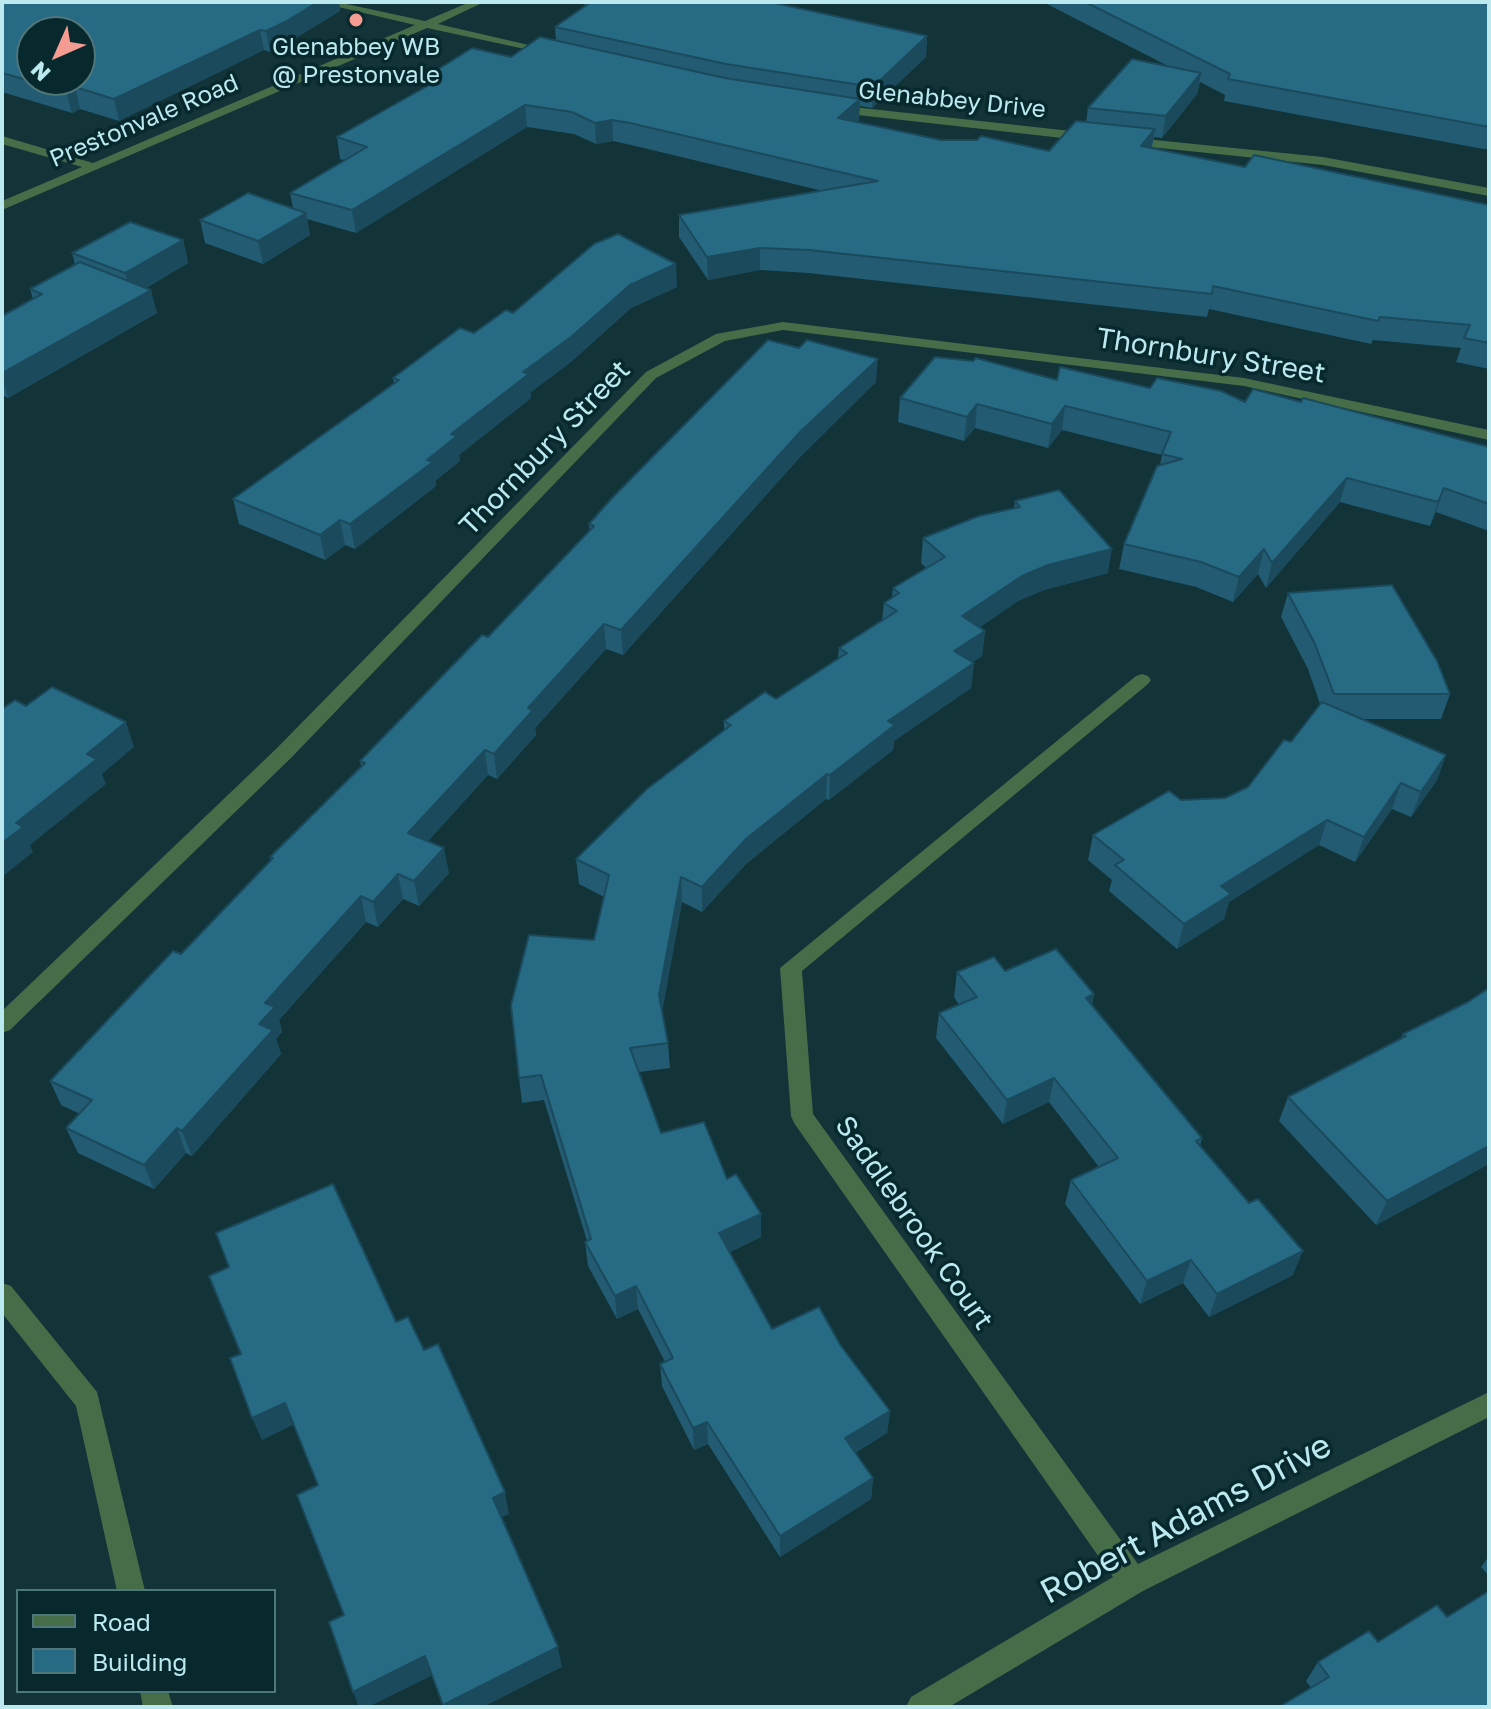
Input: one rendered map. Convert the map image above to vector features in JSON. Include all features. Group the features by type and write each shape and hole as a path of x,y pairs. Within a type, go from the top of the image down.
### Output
{"street":[{"path":"322,2 430,23 575,57"},
{"name":"Prestonvale Road","path":"2,206 479,2"},
{"name":"Glenabbey Drive","path":"814,106 872,115 1323,161 1489,192"},
{"path":"2,140 91,166"},
{"name":"Thornbury Street","path":"2,1024 284,753 651,375 721,337 783,326 1244,382 1489,435"},
{"name":"Saddlebrook Court","path":"1133,1581 802,1116 791,968 1142,680"},
{"path":"2,1294 88,1401 131,1589"},
{"name":"Robert Adams Drive","path":"921,1707 1133,1581 1489,1404"}],"building":[{"path":"2,2 318,2 285,22 266,31 260,30 114,99 96,93 96,16 16,16 16,77 2,73"},
{"path":"591,2 770,2 927,36 873,87 726,64 555,27"},
{"path":"1085,2 1489,4 1489,127 1228,79 1230,74"},
{"path":"540,37 725,78 860,99 838,118 941,140 977,140 981,136 1049,151 1076,121 1155,129 1141,146 1245,167 1254,155 1489,205 1489,343 1464,338 1470,325 1380,317 1378,321 1213,286 1212,294 809,250 760,248 707,257 679,215 878,181 630,123 612,120 595,123 572,112 525,105 352,210 290,193 367,147 337,137 438,80 426,77 472,48 511,57"},
{"path":"1132,59 1201,73 1166,116 1088,108"},
{"path":"248,193 306,213 258,241 200,220"},
{"path":"130,222 183,240 125,273 72,253"},
{"path":"618,234 676,264 630,285 571,337 523,372 529,374 451,434 457,436 427,460 433,462 350,524 340,520 320,535 233,499 399,380 393,378 460,328 474,333 506,310 513,313 594,244"},
{"path":"80,262 151,290 2,373 2,316 42,294 30,289"},
{"path":"768,340 799,348 807,340 878,359 801,431 621,630 604,624 528,708 533,710 494,754 485,750 408,833 444,848 414,881 398,874 373,902 361,896 265,1003 275,1007 259,1024 273,1030 182,1131 177,1128 144,1165 66,1128 92,1100 50,1081 173,951 181,954 273,858 270,857 365,763 360,761 482,635 488,637 594,526 589,524 612,498"},
{"path":"935,357 973,361 976,358 1057,380 1060,367 1150,388 1157,378 1221,391 1245,402 1253,389 1301,402 1303,398 1489,447 1489,504 1444,488 1438,502 1347,478 1272,563 1264,549 1239,577 1201,562 1124,544 1157,466 1182,459 1162,454 1171,432 1065,406 1052,424 977,404 967,417 900,398"},
{"path":"1059,490 1112,549 1048,565 1022,576 962,616 985,631 954,651 974,663 888,721 895,725 830,775 827,774 746,839 702,887 681,877 659,995 668,1043 630,1048 661,1133 704,1122 727,1179 736,1174 761,1214 719,1233 772,1329 819,1307 841,1346 890,1411 845,1438 873,1478 780,1536 707,1422 693,1428 660,1364 673,1358 636,1286 615,1296 585,1242 591,1239 541,1075 519,1078 511,1005 529,935 594,940 609,875 576,859 647,789 731,725 724,721 765,692 776,699 847,653 839,648 897,611 884,603 899,593 893,588 945,557 923,538 979,516 1020,507 1015,501"},
{"path":"1392,585 1437,661 1450,694 1334,694 1315,644 1288,593"},
{"path":"52,687 126,722 87,754 97,759 16,823 23,827 2,843 2,709 15,700 26,706"},
{"path":"1322,702 1446,755 1421,792 1401,783 1364,837 1327,820 1221,886 1231,894 1184,924 1115,865 1124,860 1093,835 1169,791 1181,800 1225,798 1248,787 1284,740 1291,742"},
{"path":"1056,949 1094,994 1086,998 1202,1138 1196,1141 1249,1203 1258,1199 1303,1251 1217,1294 1191,1260 1147,1281 1071,1180 1118,1158 1054,1078 1007,1100 939,1013 977,997 957,972 994,957 1005,971"},
{"path":"1489,988 1489,1146 1387,1201 1288,1097 1406,1036 1403,1034 1468,1002"},
{"path":"333,1184 396,1322 408,1317 424,1350 438,1344 505,1492 493,1498 558,1647 443,1705 425,1656 353,1692 329,1622 344,1615 297,1495 318,1485 285,1403 252,1418 230,1358 241,1354 209,1276 229,1267 216,1233"},
{"path":"1489,1591 1489,1707 1279,1707 1329,1677 1318,1662 1369,1631 1378,1642 1437,1605 1447,1617"}],"place":[{"name":"Glenabbey WB @ Prestonvale","path":"356,20"}]}
